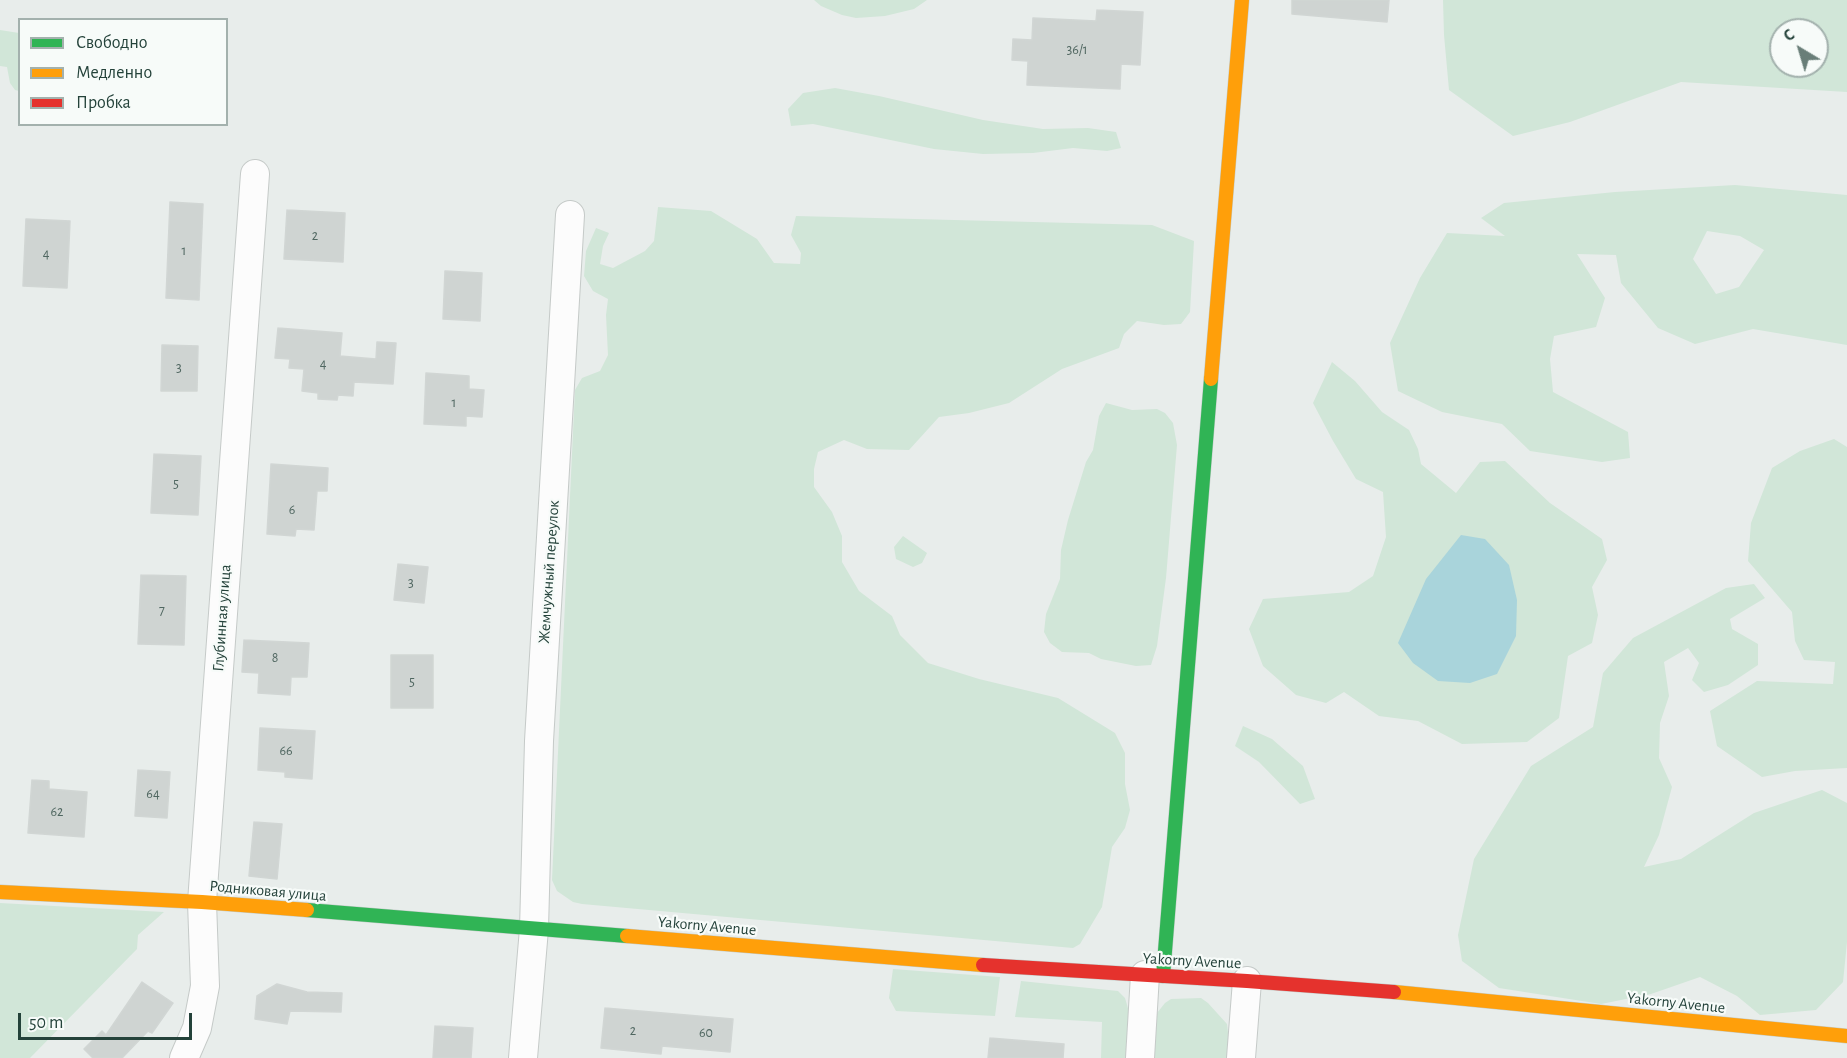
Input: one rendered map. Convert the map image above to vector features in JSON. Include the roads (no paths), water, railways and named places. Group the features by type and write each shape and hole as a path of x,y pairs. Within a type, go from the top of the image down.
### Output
{"street":[{"path":"1140,1058 1154,976 1242,0"},
{"name":"Глубинная улица","path":"184,1058 197,1028 205,986 201,902 255,174"},
{"name":"Жемчужный переулок","path":"523,1058 534,929 538,741 570,215"},
{"name":"Родниковая улица","path":"0,892 201,902 534,929"},
{"name":"Yakorny Avenue","path":"534,929 999,966 1413,994 1847,1036"},
{"path":"1241,1058 1247,981"}],"water":[{"path":"1461,535 1485,539 1509,565 1517,600 1516,636 1497,674 1470,683 1438,681 1413,663 1398,643 1426,579"}]}
